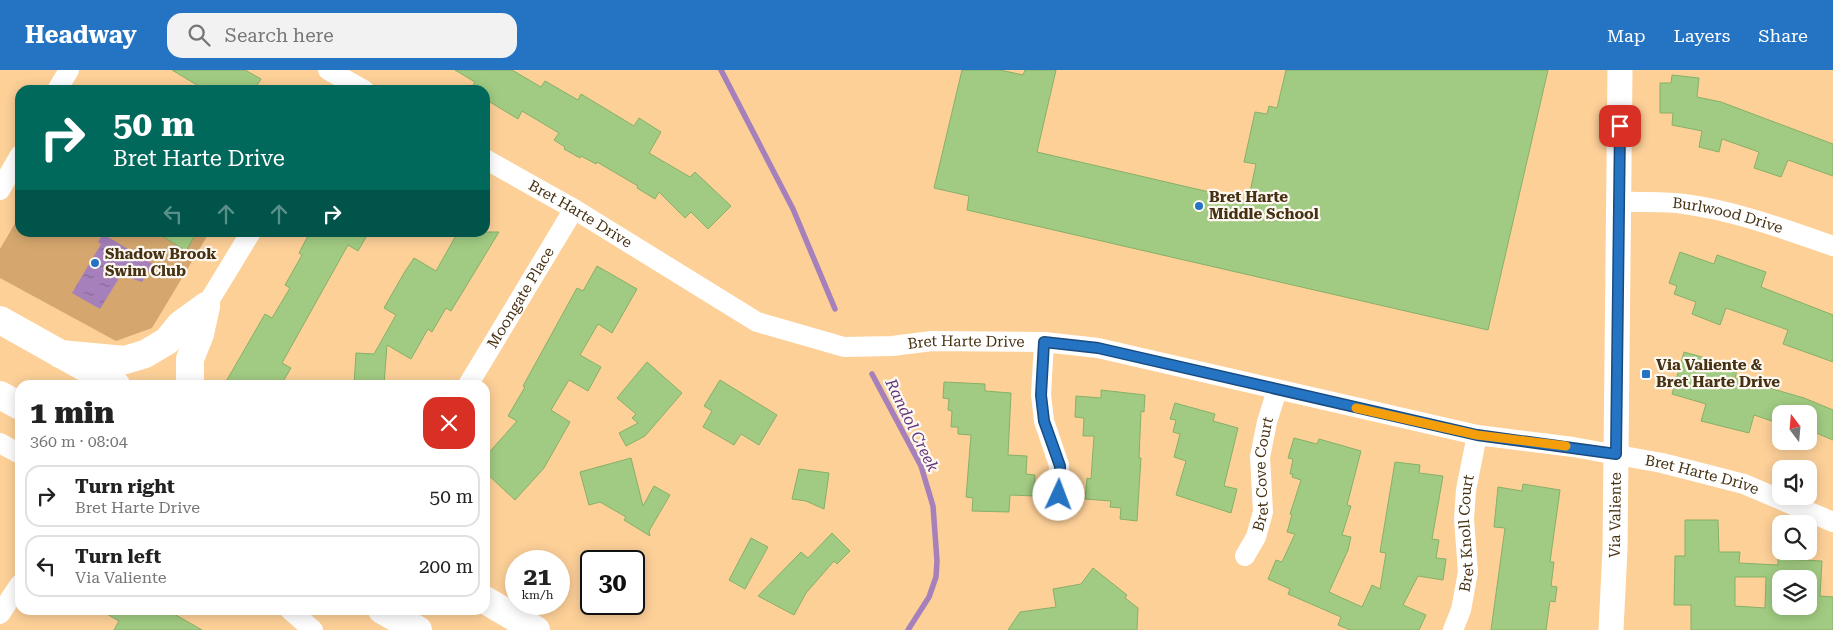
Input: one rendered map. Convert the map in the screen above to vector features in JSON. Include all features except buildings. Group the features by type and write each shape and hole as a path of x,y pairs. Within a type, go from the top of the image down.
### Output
{"main road":[{"path":"60,354 125,360 145,354 164,344 181,324 206,306"},
{"path":"190,380 190,359 200,334 206,306"},
{"path":"0,320 107,380"},
{"path":"0,394 15,403"},
{"path":"490,603 536,630"},
{"path":"391,615 418,630"}],"street":[{"path":"60,85 69,70"},
{"name":"Via Valiente","path":"1611,630 1615,549 1620,70"},
{"path":"340,77 355,85"},
{"name":"Bret Harte Drive","path":"490,162 574,209 757,322 844,347 892,346 932,341 1044,342 1098,348 1477,435 1616,454 1744,484 1833,522"},
{"path":"0,190 15,164"},
{"name":"Burlwood Drive","path":"1619,201 1683,204 1722,211 1758,220 1833,246"},
{"name":"Moongate Place","path":"471,380 574,209"},
{"path":"206,306 248,237"},
{"path":"1044,342 1041,395 1044,421 1060,466 1058,510"},
{"name":"Bret Cove Court","path":"1245,556 1256,537 1263,512 1260,457 1266,422 1277,390"},
{"name":"Bret Knoll Court","path":"1453,630 1461,610 1468,572 1464,519 1466,490 1477,435"},
{"path":"0,444 15,452"},
{"path":"0,614 15,592"},
{"path":"296,615 313,630"}],"shaded area":[{"name":"Shadow Brook Swim Club","path":"15,224 15,237 207,237 152,328 116,341 0,278 0,249"}],"water":[{"path":"101,237 108,237 153,264 142,282 121,275 100,309 72,293 101,244 98,242"}],"waterway":[{"name":"Randol Creek","path":"721,70 793,209 835,309"},
{"name":"Randol Creek","path":"872,374 921,466 933,506 937,561 936,577 929,597 908,630"}],"slow traffic":[{"path":"1356,408 1477,435 1566,446"}],"place":[{"name":"Bret Harte Middle School","path":"1199,206"},
{"name":"Shadow Brook Swim Club","path":"95,263"},
{"name":"Via Valiente & Bret Harte Drive","path":"1646,374"}],"route":[{"path":"1059,495 1060,466 1044,421 1041,395 1044,342 1098,348 1477,435 1616,454 1620,126"}]}
